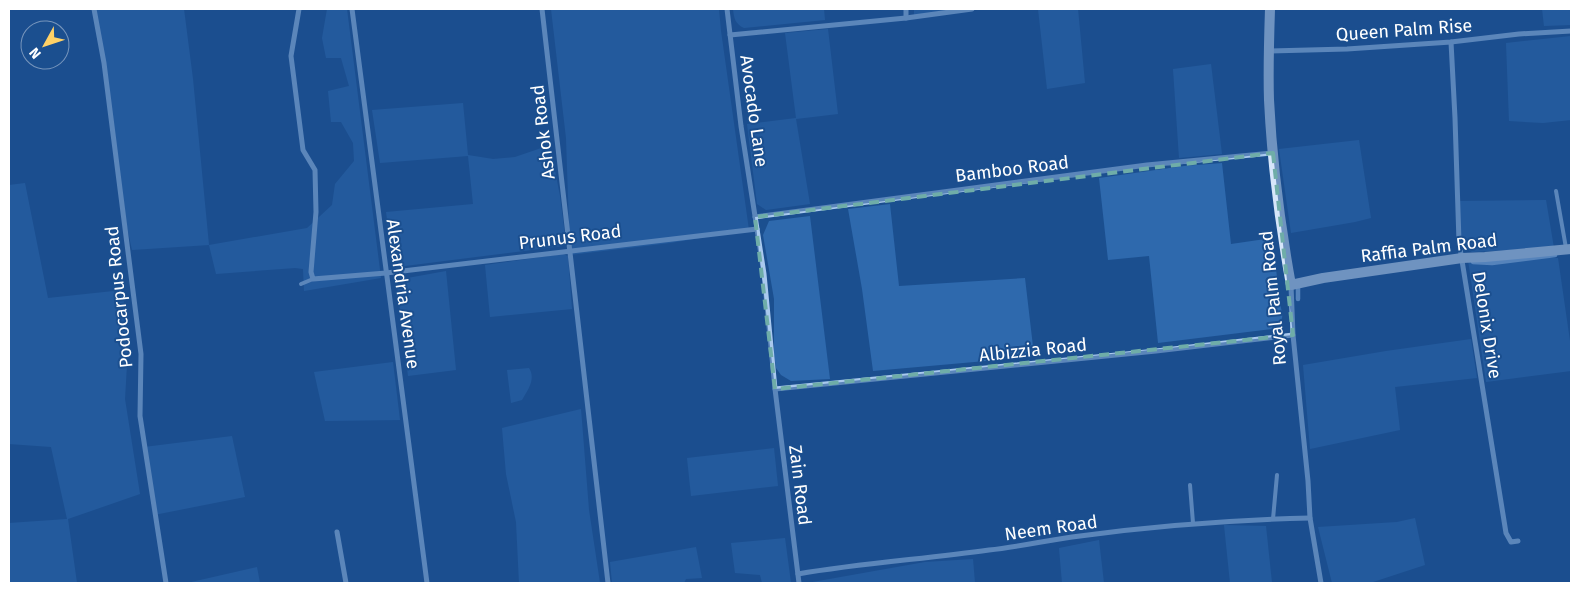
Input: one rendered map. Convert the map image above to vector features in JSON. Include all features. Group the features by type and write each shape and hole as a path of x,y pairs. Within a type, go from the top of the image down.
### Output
{"street":[{"name":"Podocarpus Road","path":"94,9 104,63 141,354 140,416 166,583"},
{"path":"299,9 291,56 303,150 314,167 315,172 316,212 311,272 313,279"},
{"name":"Alexandria Avenue","path":"352,9 427,583"},
{"name":"Ashok Road","path":"542,9 608,583"},
{"name":"Avocado Lane","path":"727,9 757,229"},
{"path":"906,9 906,18"},
{"path":"730,35 906,18 972,9"},
{"name":"Royal Palm Road","path":"1270,9 1269,100 1273,153 1279,209 1291,285 1293,335 1310,518 1321,583"},
{"name":"Queen Palm Rise","path":"1269,51 1347,50 1571,31"},
{"name":"Delonix Drive","path":"1451,42 1456,118 1459,242 1506,533 1511,542 1518,541"},
{"name":"Bamboo Road","path":"755,217 1147,166 1273,153"},
{"name":"Prunus Road","path":"313,279 386,273 757,229"},
{"name":"Zain Road","path":"757,229 765,283 775,390 799,583"},
{"name":"Raffia Palm Road","path":"1291,285 1323,278 1462,258 1569,250"},
{"name":"Albizzia Road","path":"775,390 1135,354 1293,335"},
{"name":"Neem Road","path":"798,574 901,559 1007,548 1074,537 1193,524 1310,518"},
{"path":"337,532 346,583"}],"lane":[{"path":"1556,191 1569,250"},
{"path":"301,284 313,279"},
{"path":"1273,519 1277,475"},
{"path":"1190,485 1193,524"}],"highlighted area":[{"path":"1273,153 1293,335 775,389 755,217"}],"shaded area":[{"path":"96,9 184,9 193,79 209,245 132,250 127,227"},
{"path":"327,9 347,9 381,278 304,291 303,269 216,274 209,245 307,228 332,205 335,184 354,161 353,143 341,122 331,122 328,91 349,86 341,58 326,58 322,38"},
{"path":"551,9 719,9 749,230 670,243 570,255 566,138"},
{"path":"733,9 824,9 825,20 744,28 736,20"},
{"path":"914,9 977,9 914,15"},
{"path":"1038,9 1078,9 1085,83 1047,89"},
{"path":"1542,9 1571,9 1571,25 1544,26"},
{"path":"828,29 838,114 796,119 810,204 766,210 757,204 747,124 796,118 785,33"},
{"path":"1571,36 1571,120 1543,123 1509,121 1506,43"},
{"path":"1211,64 1222,154 1179,158 1173,69"},
{"path":"463,103 468,155 493,159 515,157 550,145 560,196 566,243 563,246 397,267 393,263 386,212 473,204 468,156 380,163 372,110"},
{"path":"1359,140 1371,218 1291,233 1279,149"},
{"path":"1222,163 1231,244 1272,238 1282,315 1281,320 1272,329 1158,343 1149,256 1108,260 1099,178 1184,166"},
{"path":"25,183 48,298 123,290 128,347 125,399 140,494 68,519 77,583 9,583 9,523 67,519 51,447 9,444 9,185"},
{"path":"1546,200 1554,248 1472,252 1467,248 1461,237 1460,201"},
{"path":"890,204 899,286 1025,278 1034,355 873,371 862,289 848,209"},
{"path":"810,216 830,379 791,381 781,375 776,368 774,354 774,299 763,235 769,221"},
{"path":"563,254 568,256 572,309 490,317 485,265"},
{"path":"1517,257 1558,258 1571,348 1571,371 1486,382 1468,260"},
{"path":"446,271 456,370 408,376 397,286 402,279"},
{"path":"1471,339 1477,378 1395,387 1400,430 1310,449 1303,365"},
{"path":"393,362 400,420 325,421 314,372"},
{"path":"529,368 532,376 529,388 522,400 511,403 507,370"},
{"path":"581,409 589,510 600,583 519,583 516,522 506,474 502,428"},
{"path":"232,436 245,497 154,515 144,447"},
{"path":"774,448 778,486 691,496 687,458"},
{"path":"1415,518 1425,565 1370,583 1332,583 1318,527 1397,522"},
{"path":"1224,525 1266,526 1272,583 1230,583"},
{"path":"785,538 791,583 762,583 760,575 735,573 731,543"},
{"path":"1099,540 1104,583 1062,583 1059,548"},
{"path":"696,547 702,578 686,579 684,583 612,583 610,562"},
{"path":"973,559 975,583 807,583 925,562"},
{"path":"257,567 260,583 187,583"}],"waterway":[{"path":"1473,262 1492,263 1555,255"},
{"path":"1298,285 1298,299"}]}
